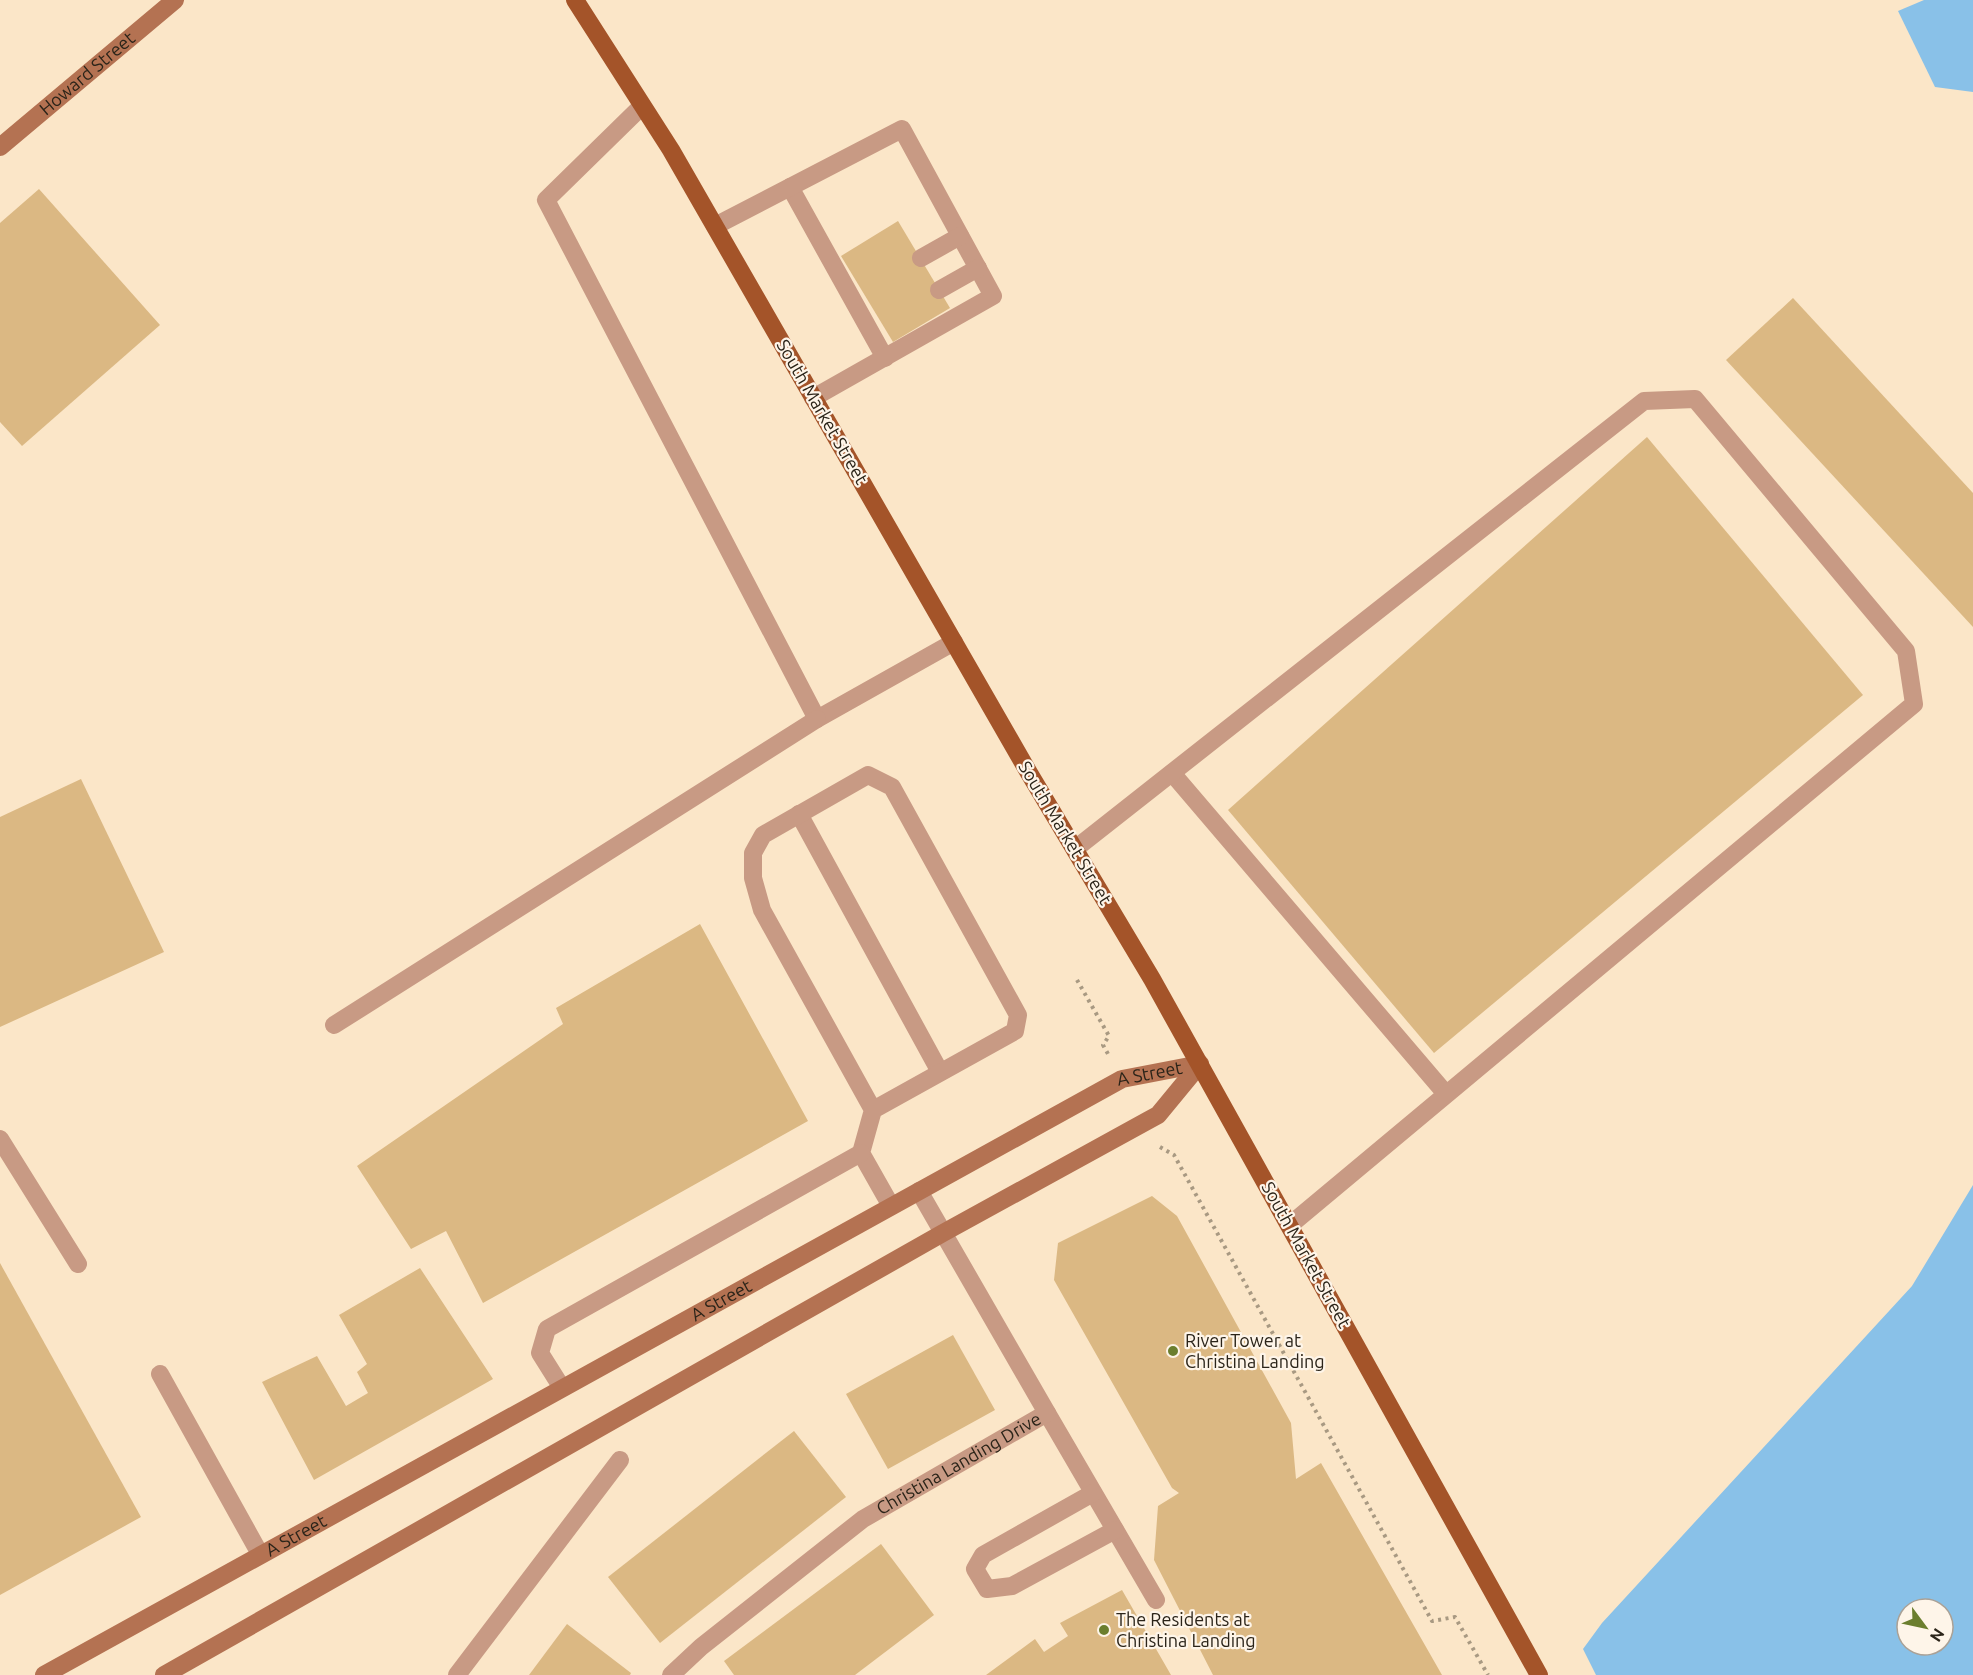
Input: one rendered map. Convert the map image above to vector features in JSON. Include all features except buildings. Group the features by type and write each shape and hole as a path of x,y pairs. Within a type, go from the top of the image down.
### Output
{"main road":[{"name":"South Market Street","path":"575,0 715,226 1200,1064 1539,1675"}],"street":[{"name":"Howard Street","path":"0,147 175,0"},
{"path":"642,106 546,200 818,719"},
{"path":"715,226 902,129 993,296 813,398"},
{"path":"790,187 875,326 885,358"},
{"path":"921,258 960,236"},
{"path":"939,290 978,268"},
{"path":"1075,849 1644,401 1695,399 1906,651 1914,704 1290,1225"},
{"path":"334,1025 818,719 954,642"},
{"path":"1172,773 1446,1094"},
{"path":"562,1388 540,1353 548,1329 861,1153 873,1110 762,910 753,879 753,853 763,835 868,776 892,787 1018,1016 1015,1031 873,1110"},
{"path":"799,814 940,1072"},
{"name":"A Street","path":"44,1675 1122,1079 1200,1064"},
{"name":"A Street","path":"164,1675 943,1233 1147,1121 1158,1114 1200,1064"},
{"path":"0,1139 78,1264"},
{"path":"861,1153 891,1206"},
{"name":"Christina Landing Drive","path":"671,1675 701,1647 863,1519 1047,1413 919,1191"},
{"path":"160,1374 260,1554"},
{"path":"1047,1413 1156,1600"},
{"path":"457,1675 620,1460"},
{"path":"1093,1493 983,1555 975,1569 979,1579 987,1588 1012,1586 1115,1530"}],"path":[{"path":"1077,980 1109,1035 1103,1045 1122,1079"},
{"path":"1147,1121 1160,1148 1174,1155 1431,1621 1455,1617 1488,1675"}],"water":[{"path":"1924,0 1973,0 1973,92 1935,87 1898,11"},
{"path":"1973,1185 1973,1675 1596,1675 1583,1649 1602,1623 1912,1286"}],"place":[{"name":"River Tower at Christina Landing","path":"1173,1351"},
{"name":"The Residents at Christina Landing","path":"1104,1630"}]}
